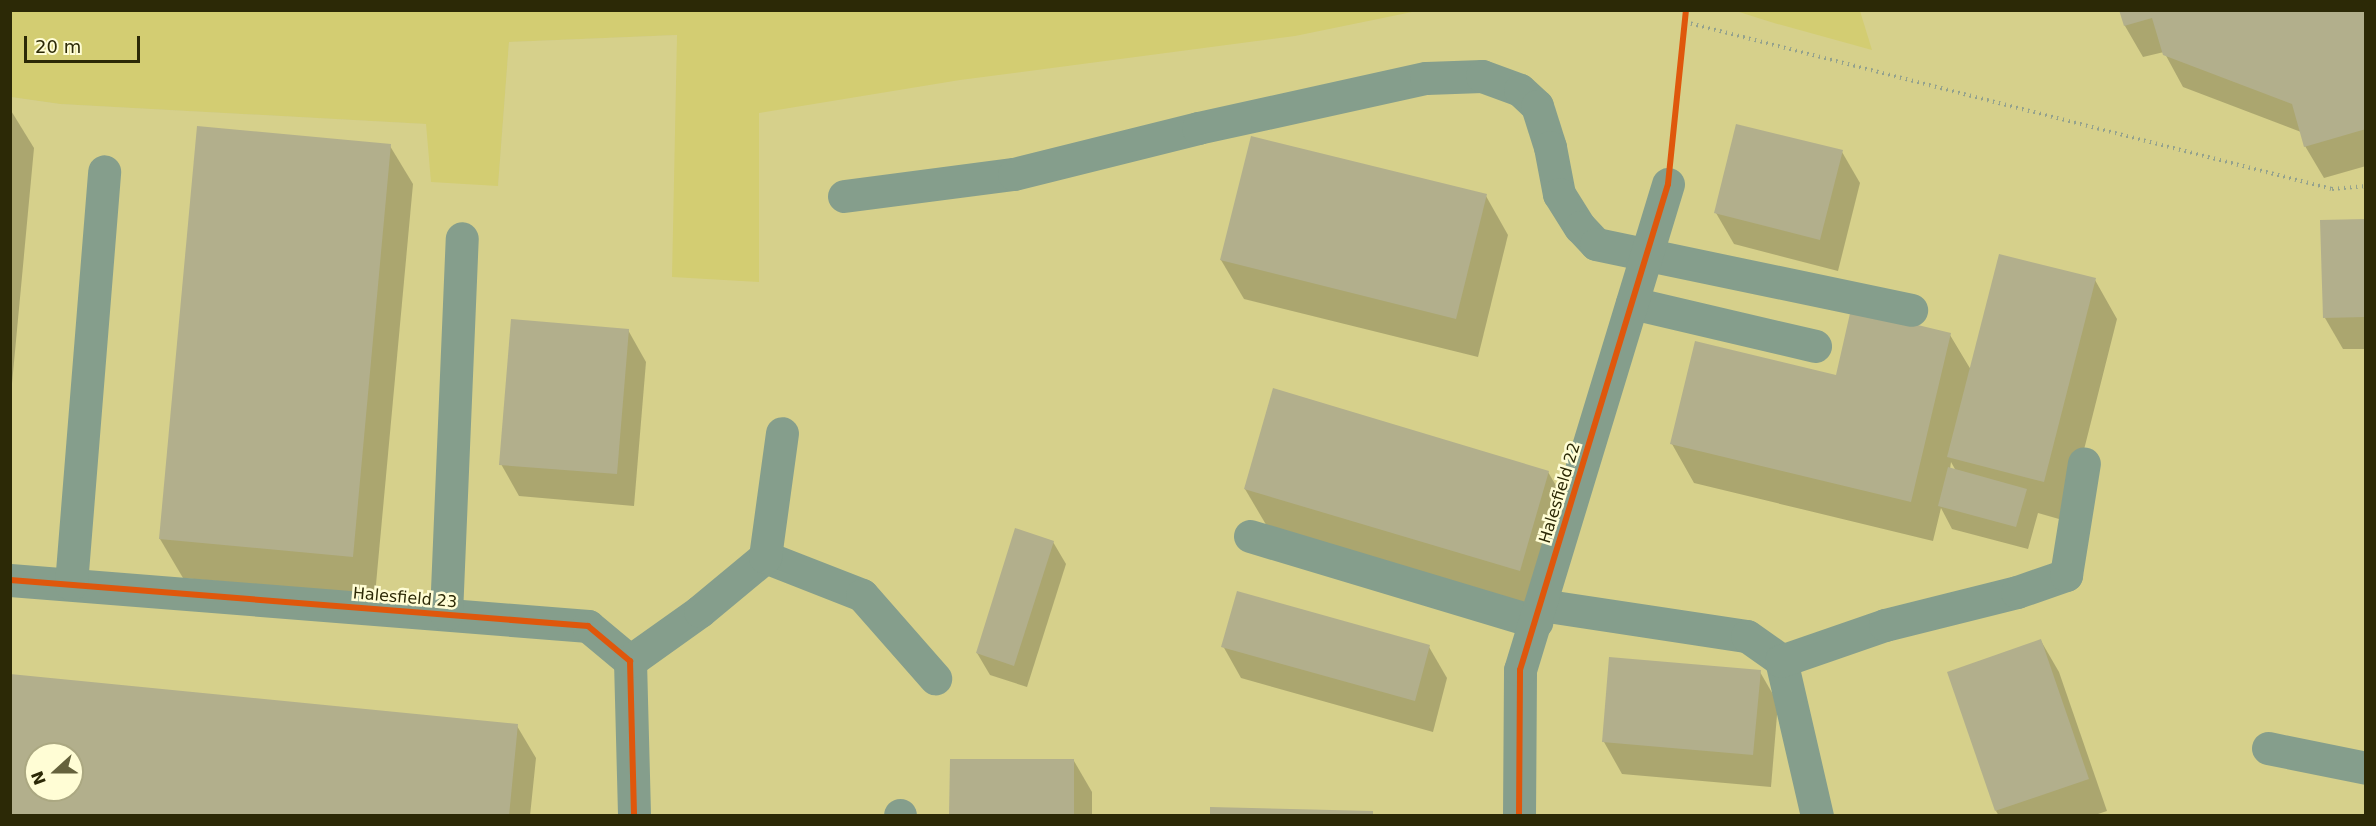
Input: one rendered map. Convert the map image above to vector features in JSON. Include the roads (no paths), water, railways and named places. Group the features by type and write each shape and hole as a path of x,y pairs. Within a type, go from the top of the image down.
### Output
{"street":[{"path":"844,196 1014,174 1198,128 1426,78 1482,76 1520,90 1537,106 1550,147 1559,194 1580,227 1596,244 1911,310"},
{"path":"71,584 104,171"},
{"name":"Halesfield 22","path":"1519,816 1520,670 1668,184"},
{"path":"446,615 462,238"},
{"path":"1632,303 1815,346"},
{"path":"634,816 630,660 700,611 765,557 782,434"},
{"path":"1781,661 1885,625 2017,592 2066,575 2084,463"},
{"path":"1250,536 1538,613 1747,636 1781,661 1816,816"},
{"path":"765,557 862,595 935,678"},
{"name":"Halesfield 23","path":"10,580 588,626 630,660"},
{"path":"2268,748 2366,768"}]}
